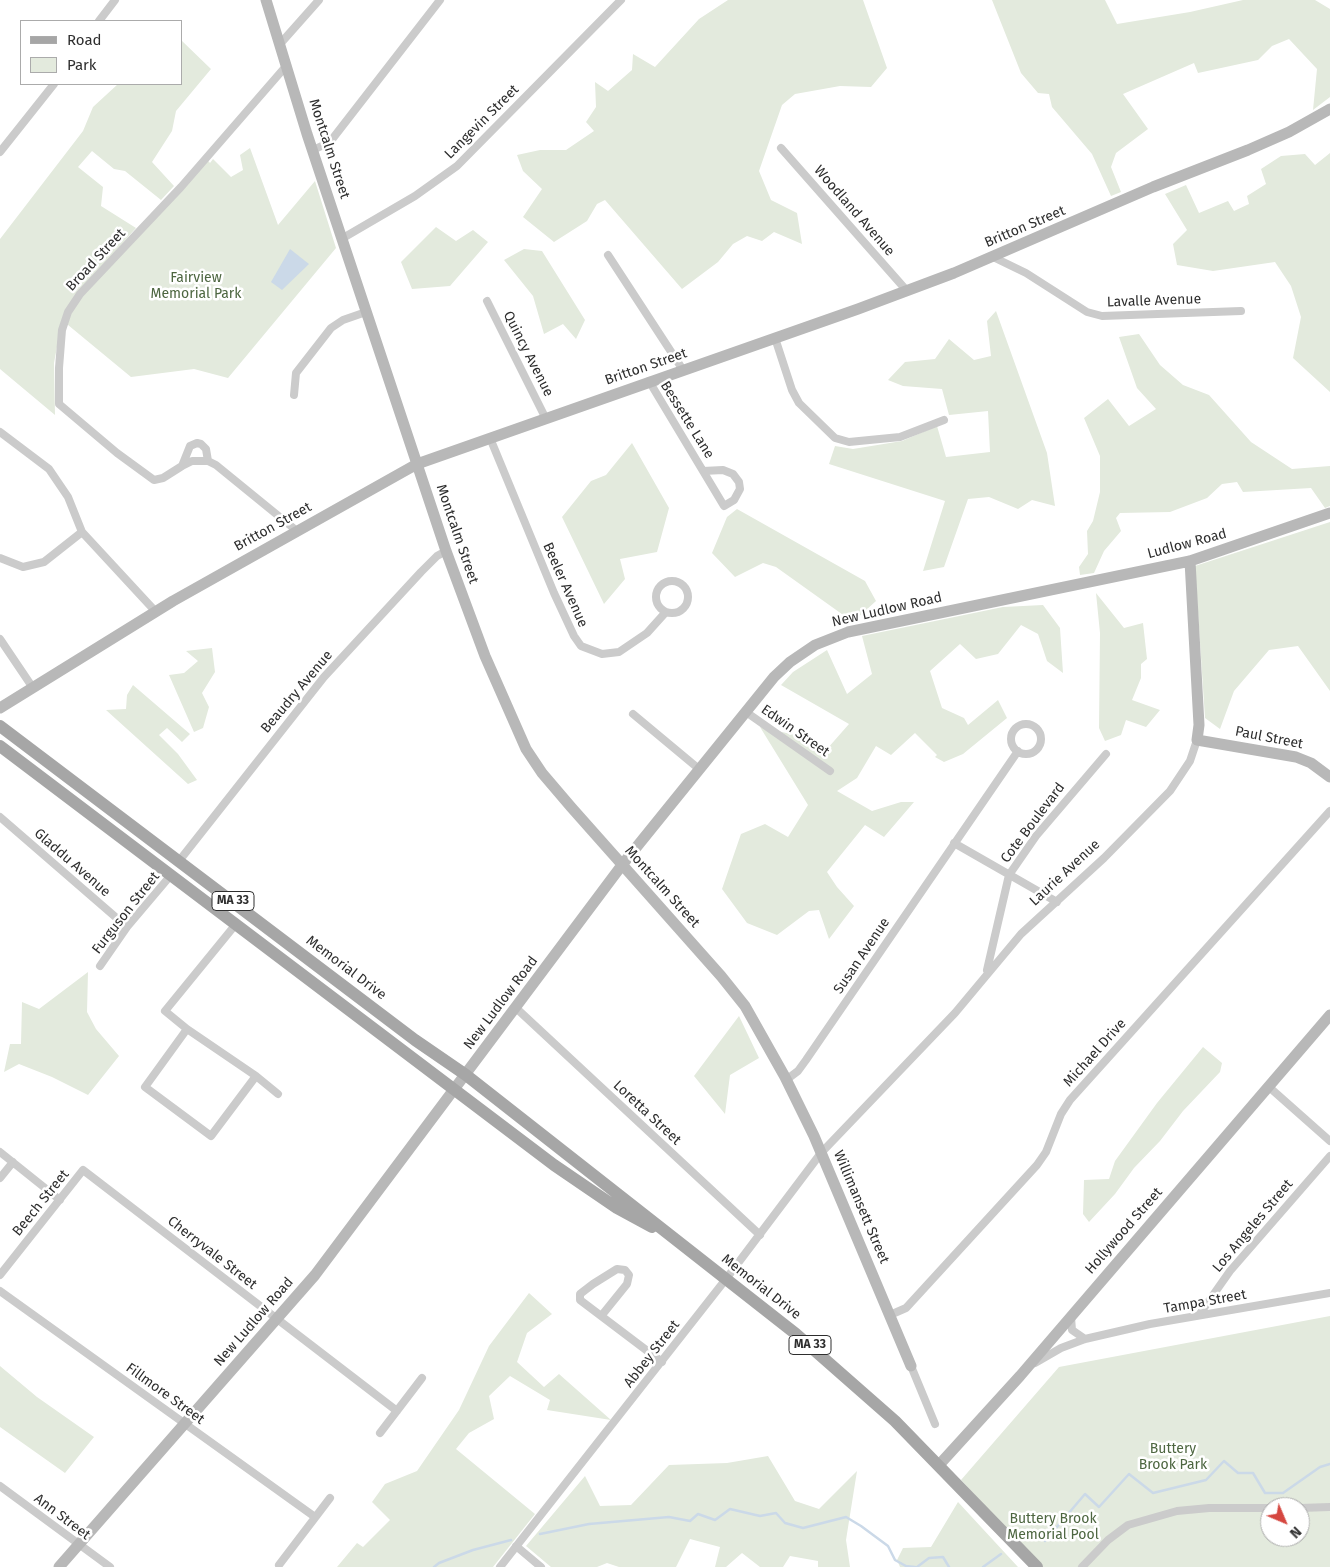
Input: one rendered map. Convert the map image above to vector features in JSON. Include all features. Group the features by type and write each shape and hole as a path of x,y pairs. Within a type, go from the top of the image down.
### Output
{"main road":[{"name":"Memorial Drive","path":"0,726 415,1040 466,1075 673,1236 838,1369 939,1465"},
{"name":"Memorial Drive","path":"0,746 596,1194 639,1220 673,1236"},
{"name":"MA 33","path":"939,1465 1037,1567"}],"street":[{"path":"100,20 114,0"},
{"name":"Montcalm Street","path":"266,0 313,150 446,551 485,656 526,749 542,773 722,976 746,1008"},
{"path":"280,44 319,0"},
{"path":"313,150 330,142 440,0"},
{"name":"Langevin Street","path":"342,238 415,196 452,170 621,0"},
{"name":"Broad Street","path":"182,466 163,478 154,480 117,453 59,404 62,330 68,312 80,294 181,187 287,64"},
{"path":"0,152 53,85"},
{"name":"Britton Street","path":"0,708 156,612 417,464 907,291 1248,150 1289,132 1330,109"},
{"name":"Woodland Avenue","path":"782,148 907,291"},
{"path":"608,255 683,370"},
{"name":"Lavalle Avenue","path":"993,257 1026,273 1087,312 1102,316 1241,312"},
{"name":"Quincy Avenue","path":"487,301 546,419"},
{"path":"294,395 296,373 331,328 343,320 366,312"},
{"path":"775,338 792,390 799,403 835,438 848,442 900,437 944,420"},
{"name":"Bessette Lane","path":"648,382 724,506 734,500 740,489 733,474 723,470 703,471"},
{"path":"0,432 49,470 56,478 68,497 82,532 156,612"},
{"name":"Beeler Avenue","path":"490,438 554,593 574,636 581,646 602,654 619,652 647,633 665,613 680,611 687,603 687,593 677,582 666,582 661,585 655,594 657,605 665,613"},
{"path":"182,466 186,452 190,446 196,443 206,449 208,461"},
{"path":"182,466 192,461 208,461 216,465 296,531"},
{"name":"Ludlow Road","path":"1049,591 1190,561 1330,513"},
{"path":"0,558 23,567 44,562 82,532"},
{"name":"Beaudry Avenue","path":"179,861 324,677 421,572 437,556 446,551"},
{"name":"Laurie Avenue","path":"821,1154 955,1013 1020,934 1104,858 1170,791 1190,761 1198,740 1199,724 1190,561"},
{"name":"New Ludlow Road","path":"59,1567 333,1253 622,865 774,677 790,662 815,645 835,636 876,625 1049,591"},
{"path":"0,639 33,688"},
{"name":"Edwin Street","path":"746,712 830,771"},
{"path":"633,714 699,769"},
{"name":"Paul Street","path":"1198,740 1296,757 1311,764 1330,777"},
{"name":"Susan Avenue","path":"786,1080 806,1060 1018,751"},
{"name":"Cote Boulevard","path":"986,975 1009,875 1036,836 1106,754"},
{"name":"Michael Drive","path":"890,1315 906,1308 1037,1165 1046,1152 1061,1114 1070,1100 1330,811"},
{"name":"Gladdu Avenue","path":"0,817 127,927"},
{"path":"954,843 1057,902"},
{"name":"Furguson Street","path":"100,966 127,927 171,875"},
{"path":"236,924 165,1011 186,1029 256,1076 278,1094"},
{"name":"Loretta Street","path":"516,1008 760,1235"},
{"name":"Willimansett Street","path":"746,1008 786,1080 821,1154 935,1424"},
{"name":"Hollywood Street","path":"939,1465 1020,1376 1330,1015"},
{"path":"186,1029 145,1086 211,1136 256,1076"},
{"path":"1269,1087 1330,1141"},
{"path":"0,1152 60,1200"},
{"name":"Abbey Street","path":"500,1567 662,1362 821,1154"},
{"name":"Los Angeles Street","path":"1199,1315 1230,1271 1330,1156"},
{"path":"0,1178 13,1162"},
{"name":"Cherryvale Street","path":"83,1170 397,1411"},
{"name":"Beech Street","path":"0,1275 83,1170"},
{"path":"602,1316 627,1284 629,1276 625,1270 617,1269 580,1294 580,1300 662,1362"},
{"name":"Fillmore Street","path":"0,1291 315,1517"},
{"name":"Tampa Street","path":"1020,1376 1044,1358 1085,1339 1199,1315 1330,1293"},
{"path":"1071,1315 1072,1330 1085,1339"},
{"path":"380,1432 422,1378"},
{"name":"Ann Street","path":"0,1486 110,1567"},
{"path":"279,1565 330,1498"},
{"path":"1310,1508 1330,1507"},
{"path":"1082,1567 1108,1540 1128,1525 1177,1511 1208,1508 1260,1508"},
{"path":"516,1546 541,1567"}],"green space":[{"path":"728,0 863,0 887,68 871,87 840,86 795,94 782,105 759,171 771,200 797,213 802,244 774,232 762,241 747,236 733,244 718,262 682,289 605,200 597,204 587,221 554,242 523,217 542,189 523,171 517,155 540,150 566,150 594,131 586,122 596,107 595,82 608,91 632,70 633,54 655,67 699,19"},
{"path":"992,0 1105,0 1117,24 1190,12 1243,0 1315,0 1330,9 1330,97 1313,110 1317,69 1289,39 1272,46 1258,60 1198,73 1194,63 1123,94 1148,129 1116,153 1111,167 1121,192 1111,196 1092,154 1052,107 1049,94 1038,93 1021,73"},
{"name":"Fairview Memorial Park","path":"182,41 211,69 176,111 172,131 152,162 174,186 161,200 125,171 114,169 92,151 78,167 103,187 101,206 136,228 120,246 122,247 205,157 210,163 213,159 231,177 243,170 240,155 250,148 278,225 315,181 336,248 228,378 194,369 131,377 62,320 54,363 55,415 0,369 0,239 83,131 93,107 117,85 182,85"},
{"path":"1330,153 1330,392 1293,358 1301,317 1291,286 1275,262 1213,271 1177,265 1173,244 1187,230 1165,194 1186,185 1199,213 1228,201 1234,211 1249,204 1247,196 1266,184 1261,169 1281,156 1305,154 1315,165"},
{"path":"436,227 456,241 473,230 488,242 450,286 412,289 401,262"},
{"path":"524,249 542,251 585,320 576,339 563,324 544,334 533,296 504,260"},
{"path":"996,311 1047,453 1055,506 1032,500 1018,509 989,497 968,499 944,567 923,571 945,501 829,464 835,446 853,449 902,441 937,426 946,457 990,452 988,411 949,415 942,389 903,386 888,380 905,362 935,359 949,339 974,360 991,356 987,321"},
{"path":"1139,334 1160,365 1183,385 1209,395 1251,442 1292,469 1330,466 1330,506 1325,508 1311,488 1243,492 1237,482 1222,484 1207,498 1170,512 1120,513 1116,518 1121,531 1104,551 1094,573 1080,575 1079,567 1088,554 1087,531 1093,521 1100,492 1100,456 1084,418 1108,399 1129,426 1156,409 1137,388 1119,337"},
{"path":"632,443 669,508 657,552 620,559 625,579 604,604 562,517 591,481 606,475"},
{"path":"737,509 865,581 876,601 853,622 776,567 763,563 735,577 712,553 727,517"},
{"path":"1330,522 1330,691 1298,646 1269,650 1234,691 1220,729 1205,718 1195,566"},
{"path":"1096,593 1124,628 1143,623 1147,659 1141,664 1141,678 1132,700 1160,710 1146,727 1126,720 1121,735 1105,741 1099,728 1100,633"},
{"path":"1043,605 1060,628 1063,673 1047,661 1038,634 1021,625 998,654 976,659 960,644 930,671 942,708 964,718 968,725 998,700 1007,718 963,754 944,762 935,757 937,755 915,733 891,755 876,746 857,778 837,791 872,811 901,802 914,802 884,837 865,825 827,872 854,906 829,939 819,910 809,911 777,935 747,923 722,889 741,834 765,824 788,837 808,805 760,727 813,739 827,749 849,724 781,685 793,672 827,650 847,694 872,674 862,636 1003,607"},
{"path":"212,648 215,672 202,693 209,707 203,728 194,732 169,675 184,673 198,661 186,651"},
{"path":"133,685 190,734 182,742 167,728 159,735 178,754 197,780 188,784 106,710 126,709 127,695"},
{"path":"88,972 87,1012 96,1029 119,1056 88,1095 52,1077 19,1064 4,1072 10,1044 21,1044 22,1002 39,1009"},
{"path":"739,1016 759,1058 730,1075 725,1114 694,1076"},
{"path":"1203,1047 1222,1063 1220,1072 1183,1111 1160,1141 1134,1168 1115,1194 1089,1222 1083,1214 1084,1180 1109,1179 1115,1161 1157,1103"},
{"path":"529,1293 552,1314 527,1333 517,1362 544,1387 559,1374 611,1420 547,1410 550,1400 510,1376 489,1396 494,1419 469,1433 456,1449 535,1514 493,1567 337,1567 357,1543 363,1547 390,1520 372,1502 385,1484 417,1471 459,1410 489,1346"},
{"name":"Buttery Brook Park","path":"1330,1316 1330,1567 1042,1567 961,1480 1059,1367"},
{"path":"0,1366 37,1397 94,1437 65,1473 0,1427"},
{"path":"768,1456 795,1501 819,1509 857,1471 846,1540 850,1567 818,1567 818,1561 790,1556 783,1567 760,1567 742,1553 726,1567 715,1567 720,1547 690,1539 676,1567 619,1567 607,1563 597,1567 551,1567 526,1546 585,1476 600,1506 631,1505 669,1465 727,1463"},
{"path":"958,1502 1018,1567 900,1567 897,1560 903,1548 931,1547"}],"water":[{"path":"290,249 309,264 282,290 271,282"}],"waterway":[{"path":"1045,1541 1085,1494 1099,1507 1129,1474 1153,1493 1206,1480 1224,1461 1238,1473 1253,1473 1265,1493 1283,1493 1320,1467 1330,1464"},
{"path":"540,1534 589,1524 669,1517 690,1521 698,1514 715,1520 730,1509 760,1516 776,1513 785,1523 803,1528 846,1517 888,1546 895,1560 906,1566 915,1567"},
{"path":"434,1567 439,1563 473,1550 511,1540"},
{"path":"983,1567 1001,1554"},
{"path":"917,1567 929,1558 943,1557 949,1567"}],"park label":[{"name":"Buttery Brook Memorial Pool","path":"1053,1528"}]}
